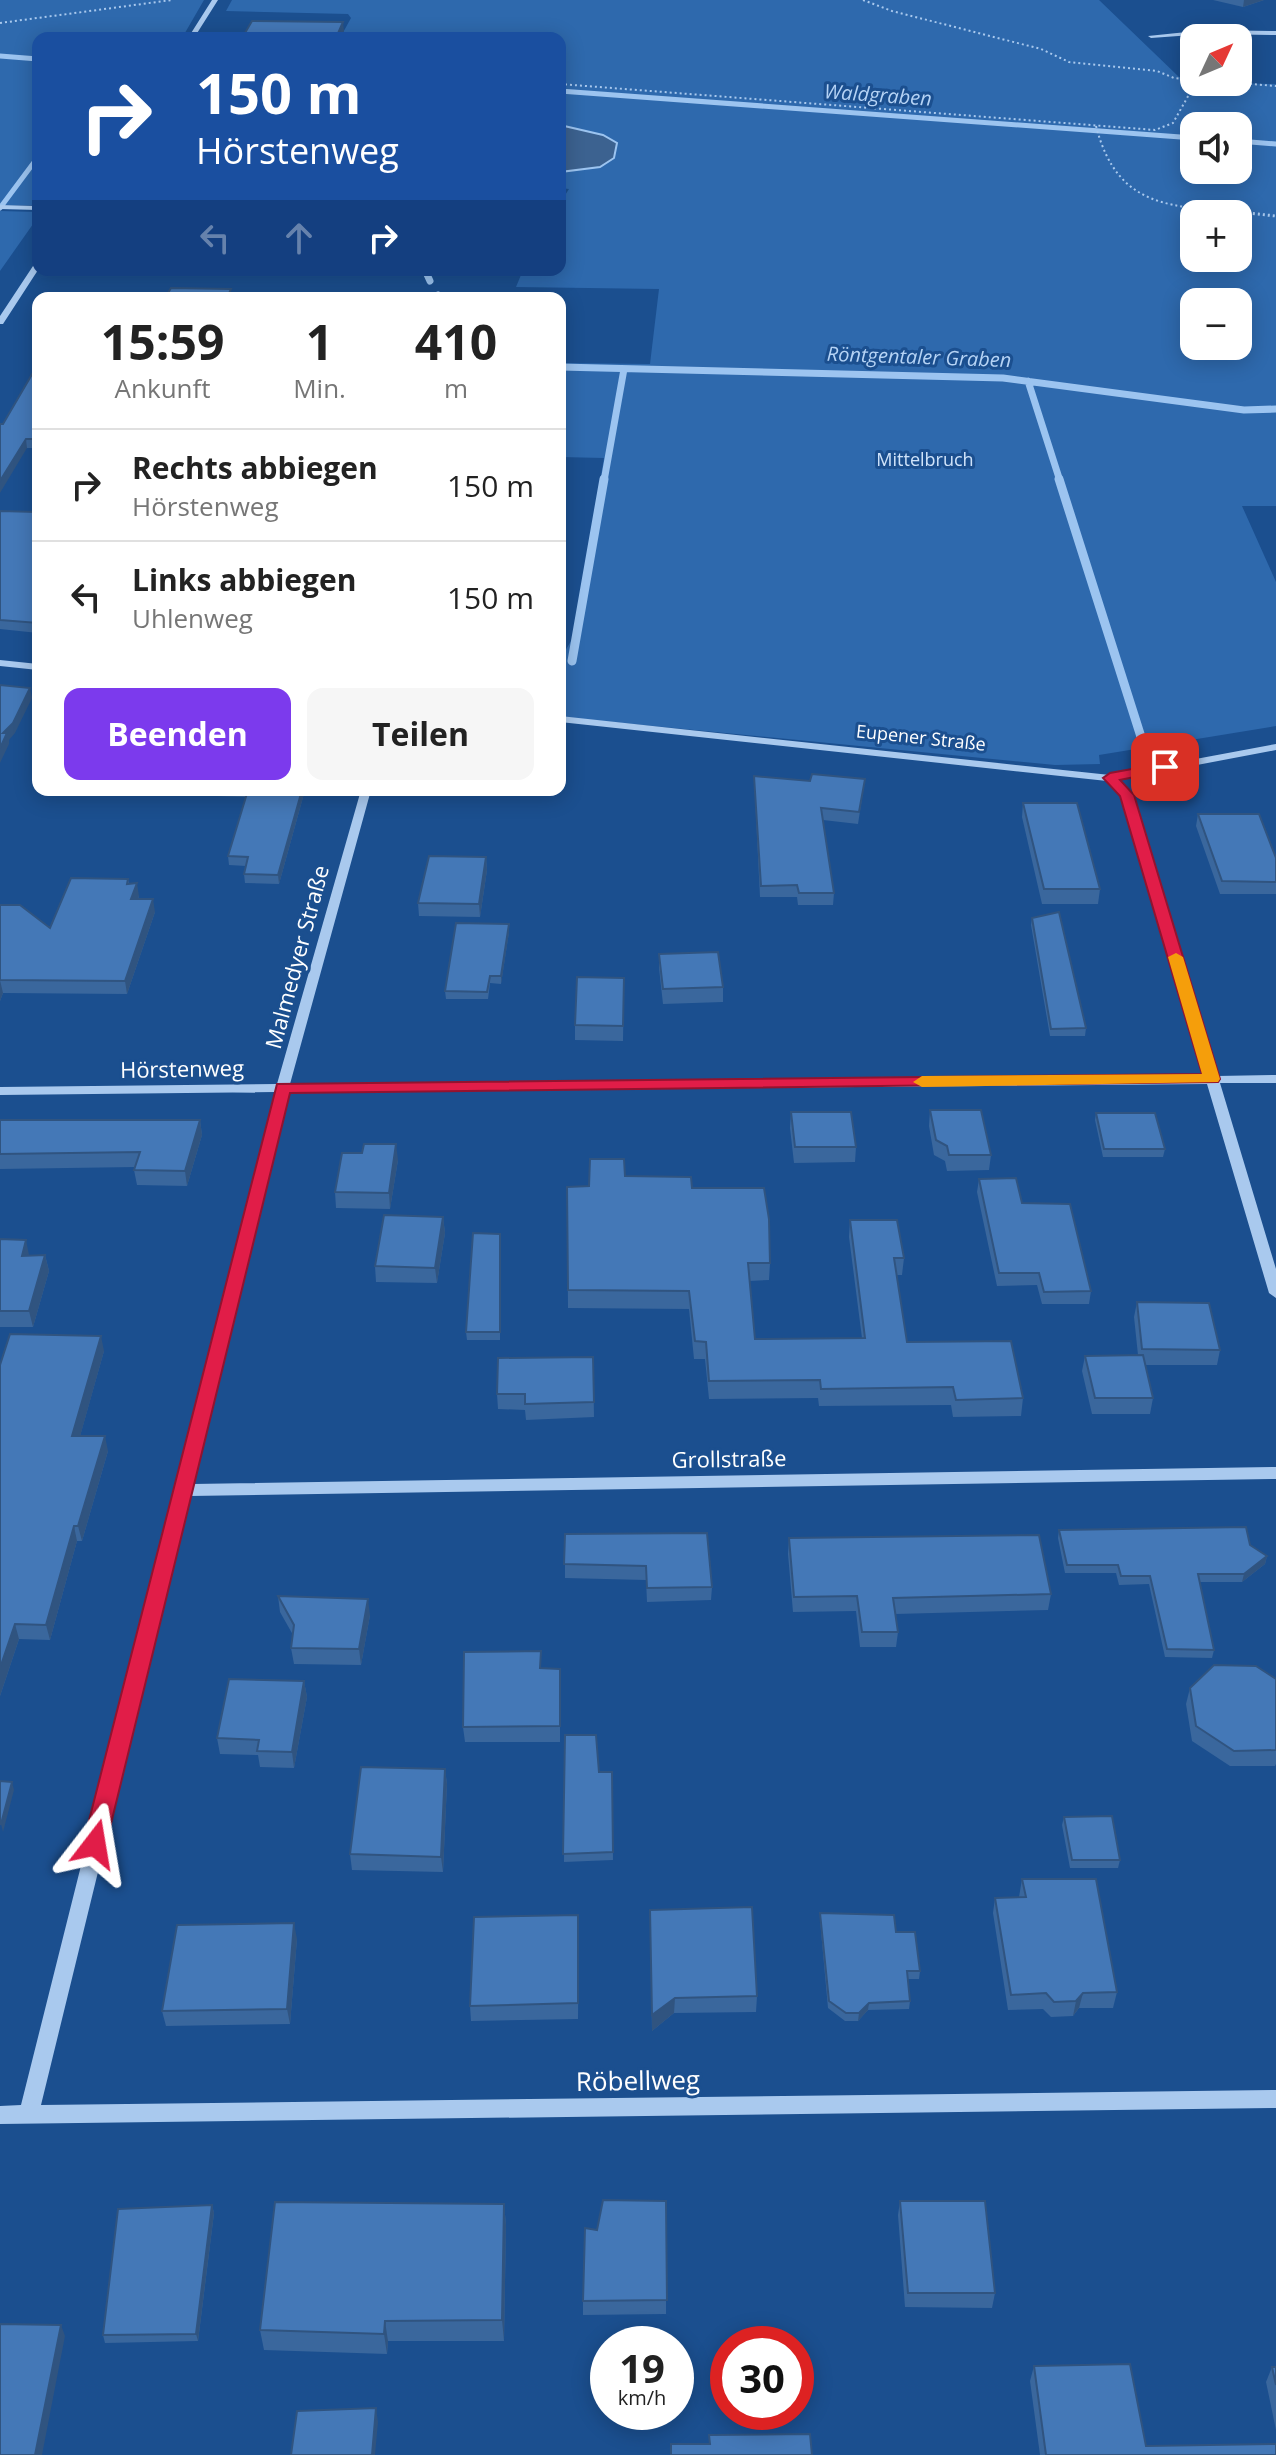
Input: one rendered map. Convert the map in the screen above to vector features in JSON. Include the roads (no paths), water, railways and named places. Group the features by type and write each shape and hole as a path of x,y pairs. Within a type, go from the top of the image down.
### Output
{"street":[{"path":"195,32 215,0"},
{"path":"1151,36 1206,32 1276,33"},
{"path":"0,207 32,208"},
{"path":"0,322 32,274"},
{"path":"0,663 32,666"},
{"name":"Eupener Straße","path":"566,720 1110,778 1276,747"},
{"path":"1110,778 1127,795 1276,1293"},
{"name":"Malmedyer Straße","path":"29,2114 283,1087 364,796"},
{"name":"Hörstenweg","path":"0,1091 1276,1079"},
{"name":"Grollstraße","path":"183,1490 1276,1473"},
{"name":"Röbellweg","path":"0,2115 1276,2099"}],"waterway":[{"name":"Waldgraben","path":"0,56 32,59"},
{"name":"Waldgraben","path":"566,91 1180,137"},
{"name":"Waldgraben","path":"1252,142 1276,144"},
{"path":"0,208 32,165"},
{"name":"Röntgentaler Graben","path":"428,276 430,281"},
{"name":"Röntgentaler Graben","path":"566,367 1003,378 1028,381"},
{"path":"604,481 624,369"},
{"name":"Röntgentaler Graben","path":"1028,381 1244,410 1276,409"},
{"path":"1028,381 1060,481"},
{"path":"572,661 604,479"},
{"path":"1059,479 1142,740"}],"park label":[{"name":"Mittelbruch","path":"925,460"}]}
